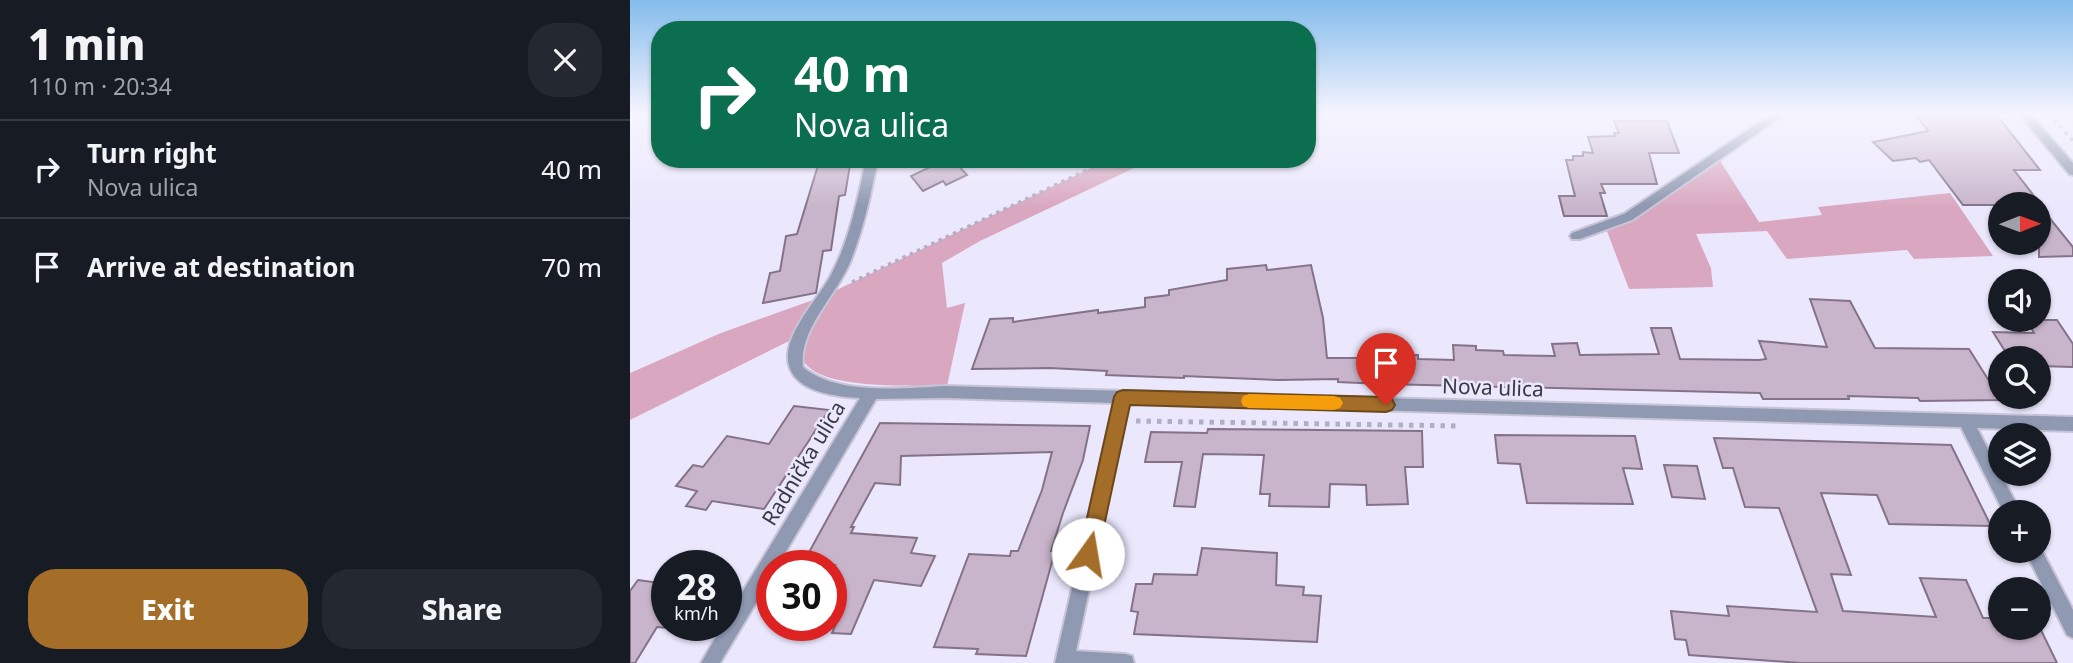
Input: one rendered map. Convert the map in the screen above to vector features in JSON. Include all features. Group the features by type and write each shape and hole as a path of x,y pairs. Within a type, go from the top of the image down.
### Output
{"street":[{"path":"1576,236 1628,217 1734,145"},
{"path":"2051,145 2073,170"},
{"path":"824,296 845,259 870,168"},
{"name":"Nova ulica","path":"824,296 802,334 794,355 795,366 801,375 829,389 871,394 946,392 2073,424"},
{"name":"Radnička ulica","path":"710,663 871,394"},
{"path":"1123,397 1065,662 1125,663"},
{"path":"1966,422 2006,500"},
{"path":"2039,563 2073,629"}],"path":[{"path":"824,296 1091,168"}],"shaded area":[{"path":"1717,156 1759,222 1822,215 1818,207 1950,193 1988,249 1988,256 1993,256 1914,259 1907,250 1787,259 1767,231 1696,234 1711,268 1713,287 1629,289 1605,226 1628,217"},
{"path":"1091,168 1134,168 980,241 942,263 947,308 965,303 947,386 893,386 848,382 829,377 814,371 804,361 801,335 630,420 630,373 721,333 824,296"}],"building":[{"path":"1590,145 1676,145 1679,153 1649,153 1657,184 1601,184 1605,193 1600,193 1607,216 1564,216 1559,196 1575,196 1566,160 1573,160 1573,156 1583,156 1583,152 1593,153"},
{"path":"1876,145 2020,145 2040,170 2014,170 2031,192 1988,192 1988,205 1963,205 1929,160 1920,162 1916,158 1893,161"},
{"path":"817,168 850,168 845,195 839,196 831,250 823,251 816,293 763,303 770,273 780,271 786,236 797,234"},
{"path":"928,168 960,168 967,175 946,185 943,181 923,191 911,176"},
{"path":"2051,220 2073,247 2073,256 2039,257 2051,256"},
{"path":"1266,265 1267,270 1311,265 1323,318 1327,358 1418,355 1418,359 1454,360 1453,345 1476,346 1476,350 1503,351 1504,355 1555,356 1552,344 1577,343 1580,355 1659,354 1651,328 1671,328 1680,359 1759,360 1766,359 1759,341 1827,347 1810,299 1850,301 1875,348 1969,349 1988,379 1988,400 1920,401 1918,398 1848,396 1849,399 1763,399 1760,393 1384,384 1338,382 1338,379 1184,378 1106,375 1107,371 1050,368 972,369 990,319 1013,318 1013,322 1098,310 1098,313 1145,307 1145,298 1169,295 1169,290 1227,280 1227,269"},
{"path":"2051,320 2057,320 2073,344 2073,367 2051,366 2051,346 2002,346 1993,332 2051,332"},
{"path":"794,406 829,410 764,509 712,501 706,510 686,506 697,491 676,486 693,465 703,467 727,436 769,444"},
{"path":"880,423 1090,426 1083,460 1051,551 1055,551 1026,656 976,654 978,649 934,647 969,554 1010,556 1011,551 1018,551 1042,490 1052,452 901,456 900,485 875,483 851,527 854,527 851,533 917,538 911,553 935,556 921,586 874,580 851,634 847,634 847,550 810,550"},
{"path":"1208,429 1422,431 1423,467 1405,467 1408,504 1367,505 1366,485 1330,484 1329,507 1269,506 1270,494 1260,494 1264,455 1203,454 1195,507 1174,506 1182,462 1145,462 1151,432 1207,433"},
{"path":"1495,435 1635,436 1642,469 1623,468 1633,504 1527,503 1520,464 1498,463"},
{"path":"1714,438 1951,445 1988,520 1988,526 1889,524 1877,495 1821,493 1851,575 1831,574 1843,611 1936,617 1920,578 1966,580 1983,618 1988,618 1988,640 2046,640 2057,663 1801,663 1689,655 1686,640 1675,639 1671,611 1729,616 1727,606 1817,612 1779,508 1745,507 1733,468 1723,468"},
{"path":"1664,465 1697,466 1705,499 1672,497"},
{"path":"1202,548 1277,553 1276,585 1304,587 1303,595 1321,596 1317,642 1134,634 1138,612 1131,611 1136,584 1152,584 1154,574 1197,575"},
{"path":"638,580 651,582 651,637 635,663 630,663 630,591"}],"slow traffic":[{"path":"1249,401 1334,403"}],"route":[{"path":"1088,554 1123,397 1386,405"}]}
